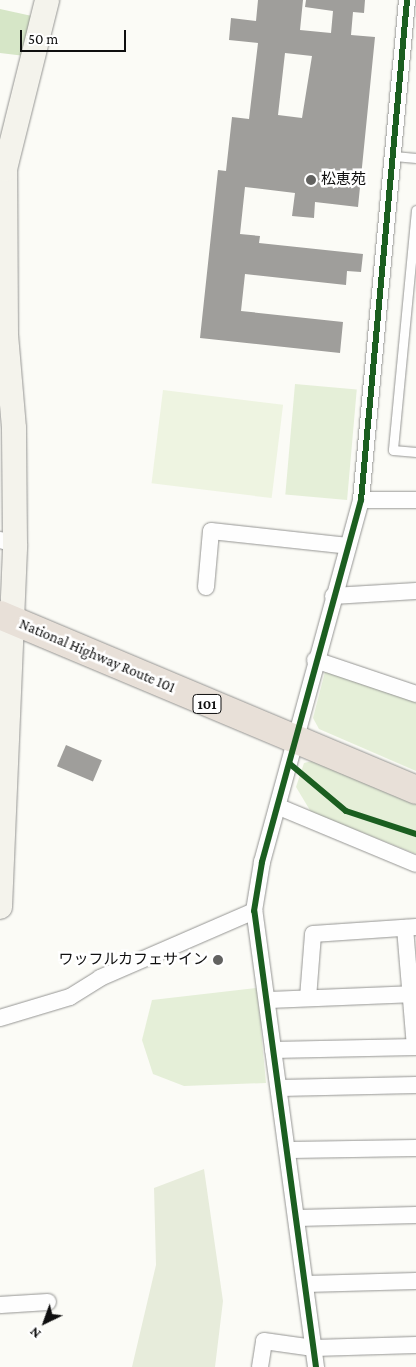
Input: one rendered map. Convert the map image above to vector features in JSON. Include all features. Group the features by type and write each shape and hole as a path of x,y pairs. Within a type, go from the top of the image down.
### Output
{"highway":[{"name":"National Highway Route 101","path":"5,617 295,741 416,790"}],"street":[{"path":"0,907 7,542 14,428 6,325 5,169 47,0"},
{"path":"316,1367 290,1150 273,1050 269,1000 254,912 262,862 279,807 315,660 361,500 407,0"},
{"path":"361,500 416,500"},
{"path":"206,587 211,531 348,546"},
{"path":"333,596 416,591"},
{"path":"315,660 416,694"},
{"path":"279,807 416,864"},
{"path":"0,1018 70,997 100,978 254,912"},
{"path":"273,1050 416,1047 411,927 314,934 308,998"},
{"path":"269,1000 414,994"},
{"path":"280,1088 416,1085"},
{"path":"290,1150 416,1148"},
{"path":"298,1218 416,1215"},
{"path":"306,1284 416,1281"},
{"path":"0,1305 48,1302"},
{"path":"260,1367 264,1341 314,1348 416,1346"}],"lane":[{"path":"394,156 416,158"},
{"path":"416,210 393,450 416,452"}],"green space":[{"path":"0,9 32,16 25,56 0,53"},
{"path":"295,384 357,389 347,500 285,495"},
{"path":"163,390 283,405 272,498 152,483"},
{"path":"326,668 416,699 416,771 319,729 313,718"},
{"path":"316,760 416,800 416,854 311,812 296,787 304,763"},
{"path":"257,988 266,1083 184,1086 153,1074 142,1040 152,1000"},
{"path":"204,1169 223,1301 215,1367 132,1367 156,1265 154,1188"}],"building":[{"name":"松恵苑","path":"258,0 303,0 300,30 331,33 333,11 305,7 306,0 365,0 364,13 353,12 351,35 375,37 358,207 315,202 314,218 292,216 295,193 245,187 240,234 260,236 259,243 363,254 361,272 347,271 346,285 245,274 241,311 343,322 340,353 200,338 218,170 226,171 232,117 249,119 258,43 229,40 231,18 256,21","holes":["285,53 312,56 302,118 278,115"]},
{"path":"66,745 102,760 93,781 57,766"}],"cycle path":[{"path":"316,1367 254,911 262,862 361,500 407,0"},
{"path":"290,764 346,811 416,834"}],"place":[{"name":"松恵苑","path":"311,180"},
{"name":"ワッフルカフェサイン","path":"218,960"}]}
